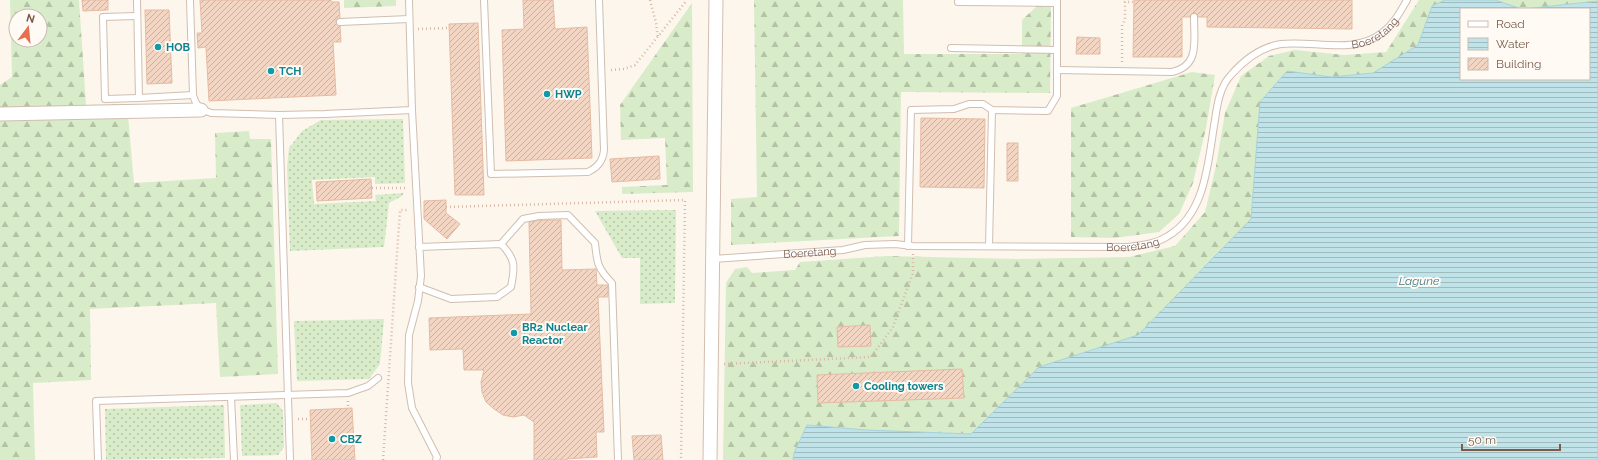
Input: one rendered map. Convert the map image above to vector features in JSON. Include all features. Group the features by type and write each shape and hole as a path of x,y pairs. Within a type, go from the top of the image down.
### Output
{"street":[{"path":"710,460 716,0"},
{"path":"0,114 201,110"}],"lane":[{"path":"137,0 136,16 140,98"},
{"path":"190,0 194,95 195,103 201,110 211,113 279,115 412,110"},
{"path":"409,0 412,110 421,276 418,301 409,335 408,383 412,408 437,459"},
{"path":"484,0 491,174 588,172 595,168 603,156 602,70 599,0"},
{"name":"Boeretang","path":"713,259 844,250 865,245 895,244 910,246 1128,247 1149,244 1168,236 1181,226 1192,212 1202,192 1218,101 1228,78 1242,62 1260,51 1281,44 1346,45 1372,39 1382,33 1394,22 1407,0"},
{"path":"910,246 911,110 954,109 968,104 983,104 992,110 1048,111 1056,96 1057,2 958,2"},
{"path":"136,16 103,17 105,99 194,95"},
{"path":"1057,70 1172,72 1182,70 1189,62 1194,51 1194,17"},
{"path":"340,22 409,19"},
{"path":"951,48 1057,50"},
{"path":"989,246 992,110"},
{"path":"279,115 290,420 290,460"},
{"path":"419,247 501,244 523,219 539,216 568,215 595,242 596,262 612,283 618,460"},
{"path":"419,287 450,298 497,297 511,287 514,270 511,254 501,244"},
{"path":"98,460 96,401 348,393 368,386 378,378"},
{"path":"231,397 234,460"}],"path":[{"path":"650,0 658,38"},
{"path":"602,70 624,69 635,65 687,0"},
{"path":"1122,71 1122,25 1125,20 1124,2 1134,2"},
{"path":"409,30 449,28"},
{"path":"372,188 416,188"},
{"path":"446,207 685,200 681,460"},
{"path":"383,460 400,210 417,210"},
{"path":"711,364 871,357 893,327 913,273 910,246"},
{"path":"290,420 310,419"}],"green space":[{"path":"10,0 79,0 86,105 127,104 134,183 216,178 215,133 249,131 250,139 271,139 278,374 220,377 216,303 90,309 91,380 33,383 35,460 0,460 0,85 12,77 11,48 48,48 48,8 10,8"},
{"path":"344,0 396,0 396,6 344,8"},
{"path":"754,0 903,0 904,54 1022,54 1022,20 1038,5 1051,0 1050,93 901,92 899,236 731,245 731,199 757,197"},
{"path":"1419,0 1445,0 1432,6 1418,45 1373,73 1331,77 1287,71 1260,102 1251,219 1138,335 1039,367 971,434 866,430 807,425 794,453 793,460 723,460 726,283 735,269 747,267 752,273 795,270 800,262 887,256 1017,259 1129,257 1175,246 1205,212 1216,166 1225,113 1241,76 1269,56 1295,50 1345,55 1386,52"},
{"path":"1495,0 1598,0 1532,8 1519,8"},
{"path":"692,3 693,192 622,194 622,187 667,185 665,138 621,140 620,105"},
{"path":"1192,72 1215,75 1206,128 1193,183 1179,214 1159,232 1115,238 1071,237 1071,108"},
{"path":"403,119 405,183 375,184 375,177 312,180 314,204 376,201 375,195 404,193 402,196 389,203 384,247 290,251 287,167 289,148 302,131 321,120"},
{"path":"676,210 675,303 640,304 640,258 622,258 595,211"},
{"path":"384,319 380,364 369,379 297,381 294,321"},
{"path":"277,403 283,411 284,447 278,455 242,456 240,405"},
{"path":"224,405 225,458 106,460 105,409"}],"water":[{"name":"Lagune","path":"1445,0 1495,0 1519,8 1460,8 1460,80 1590,80 1590,8 1532,8 1598,1 1598,460 793,460 794,453 807,425 866,430 971,434 1039,367 1138,335 1251,219 1260,102 1287,71 1331,77 1373,73 1418,45 1432,6"}],"building":[{"path":"82,0 108,0 108,10 83,11"},
{"name":"TCH","path":"200,0 331,0 331,2 339,2 340,18 336,20 336,23 340,26 341,42 333,42 336,95 209,101 206,47 198,48 197,33 202,33"},
{"name":"HWP","path":"523,0 553,0 555,29 587,27 592,158 506,161 502,30 524,29"},
{"path":"1134,0 1352,0 1352,29 1207,27 1207,17 1198,17 1196,13 1194,13 1190,17 1182,17 1182,57 1133,57"},
{"name":"HOB","path":"145,10 169,10 172,83 147,84"},
{"path":"478,23 484,195 455,195 449,24"},
{"path":"1077,37 1100,38 1100,54 1076,54"},
{"path":"921,118 985,119 984,188 920,187"},
{"path":"1007,143 1018,143 1018,181 1007,181"},
{"path":"659,156 660,179 612,182 610,159"},
{"path":"371,179 372,198 317,201 316,182"},
{"path":"446,200 446,213 460,224 447,239 424,219 424,201"},
{"name":"BR2 Nuclear Reactor","path":"540,220 561,220 562,270 596,269 597,285 608,285 608,297 598,297 604,432 596,432 597,457 566,459 567,460 534,460 534,422 524,415 513,417 503,415 486,402 482,392 481,382 484,370 464,370 463,349 430,350 429,318 531,314 529,222"},
{"path":"870,325 871,346 838,347 837,327"},
{"name":"Cooling towers","path":"962,369 964,398 818,403 817,375"},
{"name":"CBZ","path":"352,408 355,460 312,460 310,410"},
{"path":"661,435 663,460 634,460 632,436"}],"place":[{"name":"HOB","path":"158,47"},
{"name":"TCH","path":"271,71"},
{"name":"HWP","path":"547,94"},
{"name":"BR2 Nuclear Reactor","path":"514,333"},
{"name":"Cooling towers","path":"856,386"},
{"name":"CBZ","path":"332,439"}]}
